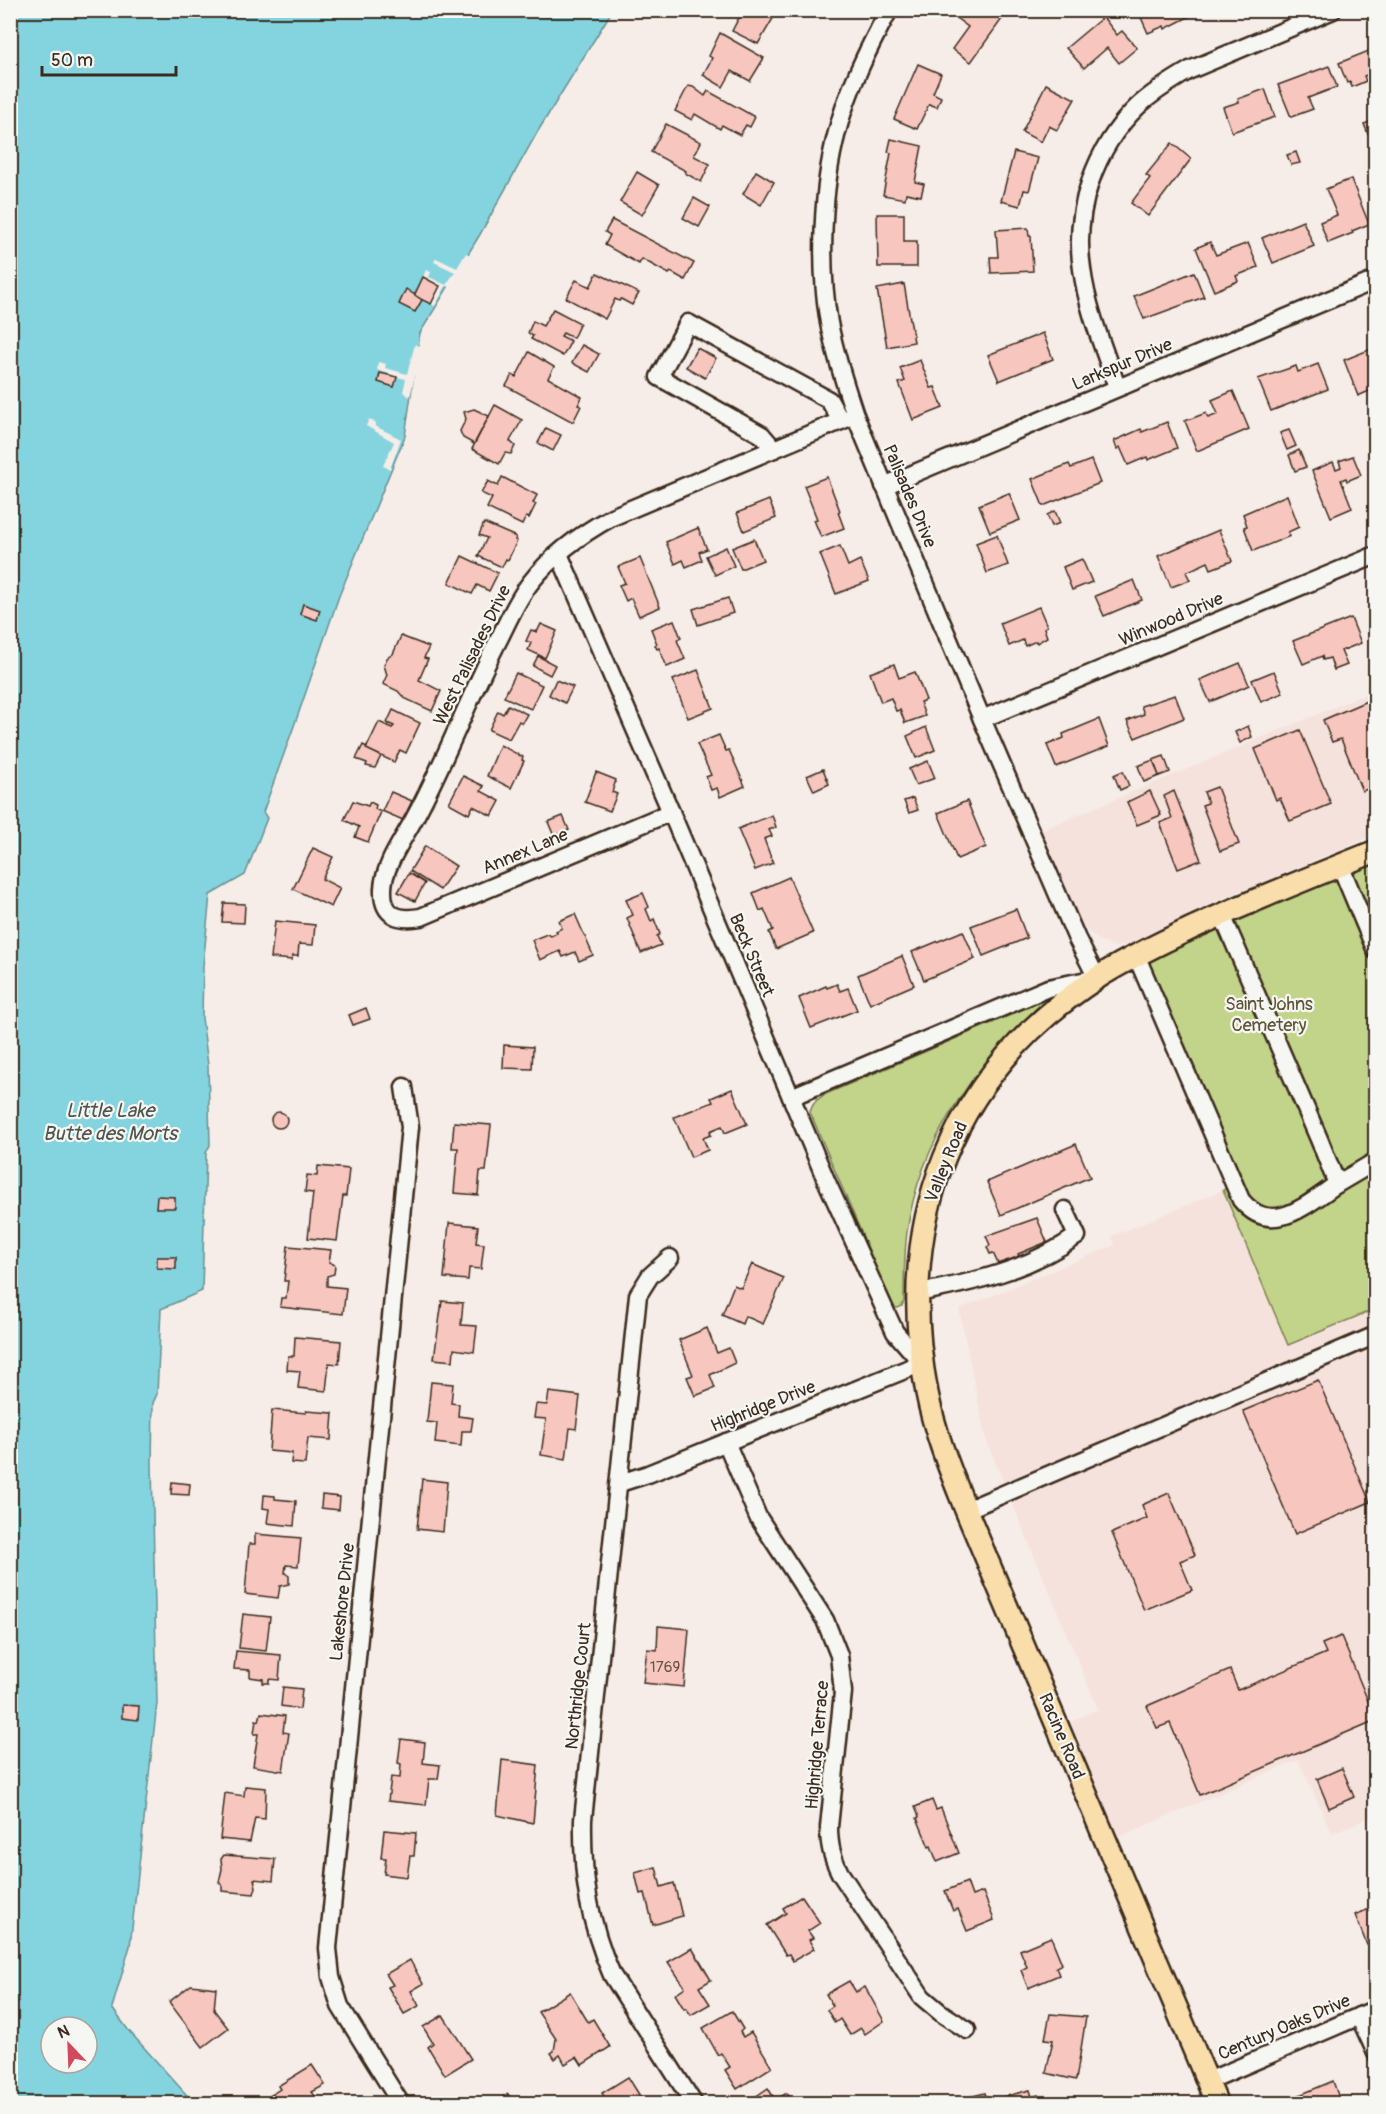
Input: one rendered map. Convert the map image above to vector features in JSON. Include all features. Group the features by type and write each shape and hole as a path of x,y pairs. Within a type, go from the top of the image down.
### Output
{"main road":[{"name":"Valley Road","path":"922,1363 917,1293 919,1254 926,1214 946,1151 968,1110 1004,1060 1032,1030 1097,978 1136,955 1222,915 1376,851"},
{"name":"Racine Road","path":"922,1363 935,1424 966,1510 1217,2103"}],"street":[{"name":"Palisades Drive","path":"889,10 866,52 837,130 831,157 824,253 829,321 843,377 848,418 884,486 1077,939 1097,978"},
{"path":"1117,387 1085,288 1080,249 1080,230 1085,200 1102,154 1124,121 1138,106 1169,82 1190,70 1333,10"},
{"name":"Larkspur Drive","path":"884,486 1376,280"},
{"path":"774,449 762,435 659,377 688,324 829,400 848,418"},
{"name":"West Palisades Drive","path":"394,916 387,909 384,898 384,878 388,868 430,788 521,596 537,575 592,528 612,517 848,418"},
{"name":"Beck Street","path":"559,554 791,1097 895,1332 922,1363"},
{"name":"Winwood Drive","path":"982,718 1376,555"},
{"name":"Annex Lane","path":"394,916 405,920 421,917 671,812"},
{"path":"1341,866 1376,951"},
{"path":"1222,915 1337,1184"},
{"path":"1136,955 1236,1188 1249,1210 1271,1218 1297,1211 1376,1161"},
{"name":"Valley Road","path":"791,1097 1048,987 1097,978"},
{"name":"Lakeshore Drive","path":"401,2103 340,2006 331,1977 328,1948 410,1127 404,1087"},
{"path":"917,1293 964,1285 1054,1252 1077,1236 1065,1210"},
{"name":"Northridge Court","path":"670,1258 650,1276 638,1295 583,1820 583,1866 585,1889 598,1939 612,1975 694,2103"},
{"path":"966,1510 1376,1335"},
{"name":"Highridge Drive","path":"620,1484 922,1363"},
{"name":"Highridge Terrace","path":"726,1442 758,1517 825,1620 839,1655 843,1692 829,1827 829,1844 833,1858 840,1873 922,1997 967,2030"},
{"name":"Century Oaks Drive","path":"1208,2081 1376,2009"},
{"path":"1359,2016 1376,2053"}],"shaded area":[{"path":"1375,690 1375,835 1222,899 1126,945 1116,947 1103,943 1085,929 1039,831"},
{"path":"1223,1190 1288,1345 1375,1309 1375,1816 1332,1833 1298,1760 1117,1838 1070,1722 1098,1709 986,1440 959,1309 1115,1245 1112,1236"}],"green space":[{"name":"Saint Johns Cemetery","path":"1375,851 1375,1309 1288,1345 1223,1190 1226,1188 1131,958"},
{"path":"1043,998 1042,1003 995,1052 974,1078 938,1135 924,1166 907,1232 904,1301 902,1306 893,1307 810,1112 812,1106 826,1094 1013,1014 1022,1005"}],"water":[{"name":"Little Lake Butte des Morts","path":"11,11 612,11 538,131 479,236 420,333 405,436 339,596 263,812 267,818 245,875 210,895 203,966 202,1018 208,1065 210,1145 206,1153 202,1291 161,1309 157,1394 153,1403 152,1464 157,1703 130,1946 112,2008 129,2031 194,2103 11,2104"}],"pier":[{"path":"466,253 471,255 451,287 446,286 435,306 431,304 440,286 423,277 426,270 431,272 429,277 446,285 455,272 434,262 436,258 457,268"},
{"path":"415,344 421,348 410,397 403,392 406,379 377,370 379,362 386,364 385,368 407,374"},
{"path":"369,419 376,423 375,426 401,439 390,469 383,466 394,442 366,426"}],"building":[{"path":"743,10 778,10 758,44 732,31"},
{"path":"954,10 990,10 1002,19 971,62 952,49 968,27 952,15"},
{"path":"1144,10 1202,10 1165,29 1164,26 1148,33 1139,13"},
{"path":"1103,17 1117,35 1122,31 1137,48 1119,63 1107,48 1084,68 1066,48"},
{"path":"720,33 764,58 750,81 732,71 723,87 703,75 712,58 709,56"},
{"path":"1376,48 1376,72 1364,76 1366,81 1352,87 1350,82 1347,83 1339,63"},
{"path":"918,64 941,74 933,93 941,97 937,107 929,104 917,129 894,119"},
{"path":"1329,66 1337,87 1308,98 1313,109 1291,117 1278,85"},
{"path":"1046,84 1075,99 1057,130 1049,126 1041,142 1022,132"},
{"path":"688,86 705,96 708,91 755,117 750,127 746,125 740,135 722,125 720,129 695,114 692,120 675,111"},
{"path":"1265,89 1275,117 1232,132 1223,107"},
{"path":"1373,121 1376,132 1368,134 1364,124"},
{"path":"666,124 701,142 694,156 710,164 701,182 651,152"},
{"path":"891,139 922,146 915,182 924,184 921,196 906,193 905,199 883,195 891,153 888,152"},
{"path":"1172,143 1191,159 1148,216 1131,203 1150,178 1146,175"},
{"path":"1014,152 1038,158 1029,191 1024,190 1020,206 1001,201"},
{"path":"1296,152 1300,163 1291,165 1287,155"},
{"path":"756,171 774,182 761,205 743,194"},
{"path":"637,172 659,185 642,215 620,202"},
{"path":"1351,179 1369,224 1328,243 1320,222 1337,215 1326,189"},
{"path":"694,198 710,207 699,227 683,218"},
{"path":"877,214 904,214 904,241 917,241 917,267 878,267"},
{"path":"612,220 694,263 685,280 642,259 639,264 605,245 610,235 605,232"},
{"path":"1303,221 1314,246 1273,263 1262,238"},
{"path":"1028,228 1029,236 1031,236 1033,271 991,273 990,257 998,257 996,230"},
{"path":"1210,242 1216,255 1248,243 1258,267 1236,276 1238,281 1214,291 1196,248"},
{"path":"1194,272 1204,297 1144,319 1134,296"},
{"path":"597,273 639,293 632,305 621,299 619,301 615,299 605,319 566,298 576,280 590,287"},
{"path":"423,277 440,286 431,304 414,296"},
{"path":"904,284 914,342 887,347 877,289"},
{"path":"406,289 422,300 415,312 399,304"},
{"path":"553,309 580,323 573,338 563,333 561,336 571,341 563,356 531,339 533,336 528,333 533,321 543,326"},
{"path":"1043,333 1053,359 999,381 988,355"},
{"path":"582,345 599,354 589,372 572,363"},
{"path":"1376,347 1376,380 1373,381 1376,388 1358,396 1344,360"},
{"path":"697,348 716,358 705,378 686,367"},
{"path":"529,352 554,367 548,378 582,397 578,405 581,406 573,422 506,386 512,375 516,377"},
{"path":"920,360 931,388 935,387 943,408 913,420 899,383 905,381 900,368"},
{"path":"1318,364 1328,389 1271,411 1258,379 1296,366 1298,372"},
{"path":"380,373 397,377 394,387 378,382"},
{"path":"1233,391 1249,429 1197,451 1185,421 1206,413 1208,418 1218,414 1212,400"},
{"path":"495,405 522,420 510,441 515,446 511,454 505,453 499,464 472,449"},
{"path":"474,409 489,416 474,444 463,438 460,431 466,419 464,412"},
{"path":"1167,422 1177,448 1148,460 1147,457 1128,465 1120,447 1117,449 1114,441 1141,429 1142,432"},
{"path":"546,428 561,435 553,451 538,443"},
{"path":"1289,430 1296,446 1287,450 1280,433"},
{"path":"1299,450 1306,467 1295,471 1289,455"},
{"path":"1353,456 1361,475 1347,481 1346,478 1341,480 1352,508 1331,517 1312,471 1333,462 1336,469 1341,467 1339,461"},
{"path":"1091,460 1100,483 1043,506 1032,479 1069,464 1071,468"},
{"path":"502,477 537,495 533,503 536,504 529,518 526,517 522,525 487,508 492,498 481,493 488,481 498,486"},
{"path":"827,477 844,528 821,537 814,520 817,519 804,486"},
{"path":"1009,493 1020,520 990,532 979,505"},
{"path":"1287,495 1299,527 1288,532 1290,536 1253,551 1244,527 1247,526 1243,514"},
{"path":"769,500 776,518 744,531 737,513"},
{"path":"1055,511 1060,523 1052,526 1047,515"},
{"path":"484,523 516,537 517,541 502,567 478,556 487,538 479,535"},
{"path":"698,528 707,549 699,552 702,560 686,567 683,560 675,564 666,542"},
{"path":"1219,530 1232,561 1211,569 1208,562 1186,572 1190,580 1171,587 1158,556"},
{"path":"997,535 1008,565 987,573 976,543"},
{"path":"754,539 763,560 741,569 732,548"},
{"path":"840,546 848,566 860,560 869,581 836,594 820,554"},
{"path":"726,547 734,566 715,575 706,556"},
{"path":"462,556 498,573 489,591 477,585 472,594 449,583"},
{"path":"640,558 660,607 639,616 631,598 626,601 619,585 625,583 618,567"},
{"path":"1082,559 1092,582 1072,590 1063,567"},
{"path":"1134,580 1142,600 1104,616 1095,596"},
{"path":"728,598 733,613 698,625 693,609"},
{"path":"303,604 320,610 317,620 300,614"},
{"path":"1039,607 1047,626 1044,628 1047,637 1025,646 1023,640 1009,646 1000,623"},
{"path":"1351,618 1361,643 1341,651 1347,665 1334,670 1330,658 1323,660 1322,656 1303,664 1293,641"},
{"path":"674,620 681,638 677,640 685,659 667,667 659,648 657,649 655,645 657,644 651,629"},
{"path":"541,624 557,631 545,658 528,650 531,643 526,641 531,630 537,632"},
{"path":"401,636 429,647 424,658 428,659 419,680 441,691 432,711 404,698 398,691 383,684 387,675 384,665 387,658 393,654"},
{"path":"538,656 555,665 550,675 533,666"},
{"path":"1240,663 1249,685 1210,702 1200,680"},
{"path":"894,664 899,678 915,672 926,700 920,702 925,716 905,723 900,710 896,711 891,698 881,702 870,673"},
{"path":"698,670 713,708 688,718 673,680"},
{"path":"1274,671 1283,693 1261,702 1252,680"},
{"path":"516,673 542,685 531,709 504,697"},
{"path":"556,680 573,687 565,703 549,695"},
{"path":"1175,695 1184,718 1135,738 1127,721 1144,714 1141,706"},
{"path":"1376,697 1376,786 1362,791 1341,739 1332,742 1323,720"},
{"path":"508,705 527,714 522,723 519,721 509,739 489,730 498,711 503,714"},
{"path":"393,710 420,723 406,753 400,750 394,762 366,749 379,722 392,728 394,726 387,723"},
{"path":"1099,719 1109,746 1056,767 1047,745 1064,738 1063,734"},
{"path":"1248,726 1252,737 1240,743 1235,732"},
{"path":"926,727 935,750 916,758 907,736"},
{"path":"1300,730 1331,804 1290,821 1280,798 1276,800 1255,749"},
{"path":"719,735 726,751 729,750 745,786 720,797 717,788 711,790 706,777 711,775 697,744"},
{"path":"363,745 367,747 366,749 381,756 375,768 366,766 367,763 356,759"},
{"path":"500,745 523,757 524,761 511,788 487,776"},
{"path":"1164,756 1170,772 1159,776 1153,760"},
{"path":"1153,760 1159,776 1144,782 1138,766"},
{"path":"928,761 935,778 916,785 909,769"},
{"path":"823,769 829,784 814,791 807,776"},
{"path":"1123,771 1129,786 1120,790 1114,775"},
{"path":"596,772 616,780 612,792 617,794 610,811 585,802"},
{"path":"463,776 484,786 481,791 500,801 492,816 473,806 469,814 449,803"},
{"path":"1217,787 1239,844 1220,851 1202,805 1208,803 1204,792"},
{"path":"1150,791 1161,815 1137,825 1127,802"},
{"path":"1174,791 1201,860 1178,869 1160,823 1172,818 1164,796"},
{"path":"391,792 412,801 403,820 382,811"},
{"path":"913,798 918,810 909,813 904,801"},
{"path":"353,801 368,806 370,802 376,805 375,809 381,812 368,842 355,837 359,827 344,820"},
{"path":"967,801 986,847 957,859 938,813"},
{"path":"772,815 776,827 769,830 772,836 764,839 773,863 755,870 738,829"},
{"path":"563,816 569,830 554,836 548,822"},
{"path":"425,846 456,866 440,890 410,871"},
{"path":"313,848 333,857 322,879 340,888 331,907 293,889"},
{"path":"409,873 425,883 415,901 398,892"},
{"path":"789,877 813,933 776,949 769,932 773,930 764,909 760,911 753,893"},
{"path":"643,893 649,907 646,909 651,921 654,919 660,934 657,936 661,945 641,953 627,918 633,915 626,900"},
{"path":"224,903 245,904 244,923 222,922"},
{"path":"1016,909 1027,938 983,956 971,926"},
{"path":"575,914 593,955 579,961 575,952 563,957 560,951 540,960 532,940 557,933 556,931 562,928 559,921"},
{"path":"275,921 315,925 313,945 299,944 298,956 292,956 292,960 271,958"},
{"path":"963,931 975,959 924,980 912,952"},
{"path":"902,956 914,985 870,1004 858,975"},
{"path":"837,984 840,991 848,988 857,1010 811,1028 799,998 826,986 827,988"},
{"path":"366,1008 370,1019 353,1025 349,1015"},
{"path":"504,1045 533,1047 532,1069 503,1068"},
{"path":"732,1089 747,1124 725,1133 722,1126 710,1131 711,1135 703,1138 708,1150 691,1157 674,1117 713,1102 711,1098"},
{"path":"276,1112 282,1112 287,1120 285,1126 276,1128 271,1123 271,1117"},
{"path":"454,1122 491,1125 486,1171 480,1171 478,1195 454,1193 458,1148 452,1148"},
{"path":"1076,1144 1090,1177 1001,1215 987,1182"},
{"path":"318,1166 349,1169 337,1241 308,1238 313,1193 305,1192 307,1175 317,1176"},
{"path":"157,1196 175,1197 175,1208 156,1208"},
{"path":"1037,1218 1047,1242 1018,1254 1020,1260 1000,1268 993,1253 990,1254 987,1247 990,1245 986,1236"},
{"path":"449,1223 478,1226 476,1243 484,1244 481,1269 469,1268 468,1280 444,1278"},
{"path":"288,1246 331,1250 329,1262 335,1265 334,1274 327,1276 327,1286 346,1288 343,1314 280,1307 281,1298 286,1298 288,1281 284,1281"},
{"path":"157,1257 176,1257 176,1269 157,1268"},
{"path":"752,1264 784,1278 763,1324 745,1316 742,1324 722,1315 734,1285 741,1288"},
{"path":"442,1301 463,1303 461,1325 477,1326 474,1352 454,1349 453,1361 434,1359"},
{"path":"707,1328 717,1353 729,1348 735,1363 710,1375 715,1388 695,1396 687,1377 693,1375 679,1340"},
{"path":"295,1337 341,1341 339,1364 329,1363 326,1391 298,1388 300,1371 287,1370 288,1356 294,1356"},
{"path":"1318,1380 1370,1502 1295,1534 1243,1411"},
{"path":"431,1382 453,1384 451,1403 459,1404 458,1416 473,1418 471,1431 462,1431 461,1446 435,1443 437,1423 427,1422"},
{"path":"549,1392 580,1396 576,1429 570,1428 566,1459 541,1455 546,1419 534,1418 536,1404 547,1405"},
{"path":"272,1410 333,1413 331,1440 308,1438 305,1464 291,1463 292,1453 269,1451"},
{"path":"422,1479 447,1482 443,1532 417,1529"},
{"path":"172,1482 190,1484 189,1495 171,1494"},
{"path":"1169,1493 1195,1555 1180,1561 1192,1590 1144,1610 1112,1533 1147,1518 1142,1505"},
{"path":"264,1495 275,1496 275,1499 296,1501 294,1526 267,1523 269,1509 263,1508"},
{"path":"322,1495 340,1497 339,1510 321,1508"},
{"path":"255,1534 301,1538 298,1566 286,1565 285,1573 289,1576 289,1584 280,1586 278,1598 245,1594 249,1544 255,1544"},
{"path":"243,1614 270,1617 266,1651 239,1648"},
{"path":"658,1626 689,1629 684,1687 643,1683 647,1649 657,1650"},
{"path":"1341,1636 1376,1720 1200,1795 1170,1723 1157,1728 1147,1706 1230,1670 1238,1690 1326,1653 1322,1644"},
{"path":"236,1651 281,1655 279,1680 269,1679 269,1683 263,1683 263,1679 250,1677 250,1670 234,1669"},
{"path":"283,1687 302,1689 300,1709 281,1706"},
{"path":"122,1705 139,1706 138,1720 122,1718"},
{"path":"261,1713 285,1716 283,1732 289,1733 283,1771 253,1766 258,1734 254,1734 256,1720 259,1721"},
{"path":"401,1739 425,1742 423,1763 440,1765 438,1779 429,1779 426,1805 388,1801 391,1777 400,1778 401,1764 398,1763"},
{"path":"1376,1750 1376,1774 1367,1754"},
{"path":"502,1760 538,1765 533,1823 497,1815"},
{"path":"1342,1768 1354,1797 1329,1808 1317,1779"},
{"path":"245,1786 266,1788 265,1819 255,1818 250,1842 220,1839 225,1793 244,1796"},
{"path":"932,1800 936,1810 941,1808 959,1853 937,1862 917,1818 919,1817 915,1807"},
{"path":"384,1830 416,1833 414,1856 410,1856 407,1877 384,1874 386,1858 381,1858"},
{"path":"224,1855 275,1859 273,1881 254,1879 256,1887 254,1894 222,1891 222,1885 219,1882 222,1869 221,1859"},
{"path":"656,1867 661,1887 674,1883 682,1916 653,1925 645,1893 640,1894 635,1873"},
{"path":"967,1882 972,1896 983,1892 994,1920 967,1931 958,1909 953,1911 945,1891"},
{"path":"802,1896 820,1923 808,1931 813,1938 809,1940 814,1949 793,1961 789,1954 786,1955 767,1925 786,1913 783,1908"},
{"path":"1376,1906 1376,1941 1367,1945 1355,1915"},
{"path":"1051,1937 1062,1964 1056,1967 1059,1975 1028,1988 1021,1970 1027,1967 1020,1950"},
{"path":"692,1948 711,1980 699,1987 710,2004 691,2015 686,2008 684,2009 675,1994 685,1987 668,1962"},
{"path":"410,1960 423,1984 411,1991 419,2006 404,2014 388,1987 393,1985 386,1974"},
{"path":"849,1981 856,1992 865,1987 884,2021 865,2034 861,2028 850,2035 840,2019 835,2023 827,2010 833,2006 826,1994"},
{"path":"191,1985 216,1988 214,2010 228,2028 203,2047 169,2002"},
{"path":"570,1992 588,2022 593,2019 610,2047 582,2065 577,2057 565,2064 560,2055 555,2059 551,2053 554,2051 556,2039 538,2012"},
{"path":"732,2011 743,2029 740,2032 743,2037 751,2032 772,2067 737,2089 725,2070 730,2067 721,2053 718,2055 703,2028"},
{"path":"1050,2014 1086,2017 1076,2080 1046,2073 1053,2040 1045,2039"},
{"path":"443,2015 471,2059 445,2075 428,2047 433,2043 423,2027"},
{"path":"312,2065 325,2085 312,2092 321,2104 272,2104 268,2097 280,2089 278,2086"},
{"path":"628,2077 645,2104 608,2104 602,2093"},
{"path":"1333,2081 1341,2104 1278,2104"},
{"path":"768,2088 775,2100 787,2093 794,2104 745,2104"},
{"path":"1030,2090 1032,2097 1038,2095 1040,2104 962,2104 961,2099 985,2093 987,2101"},
{"path":"508,2094 514,2104 493,2104"}]}
